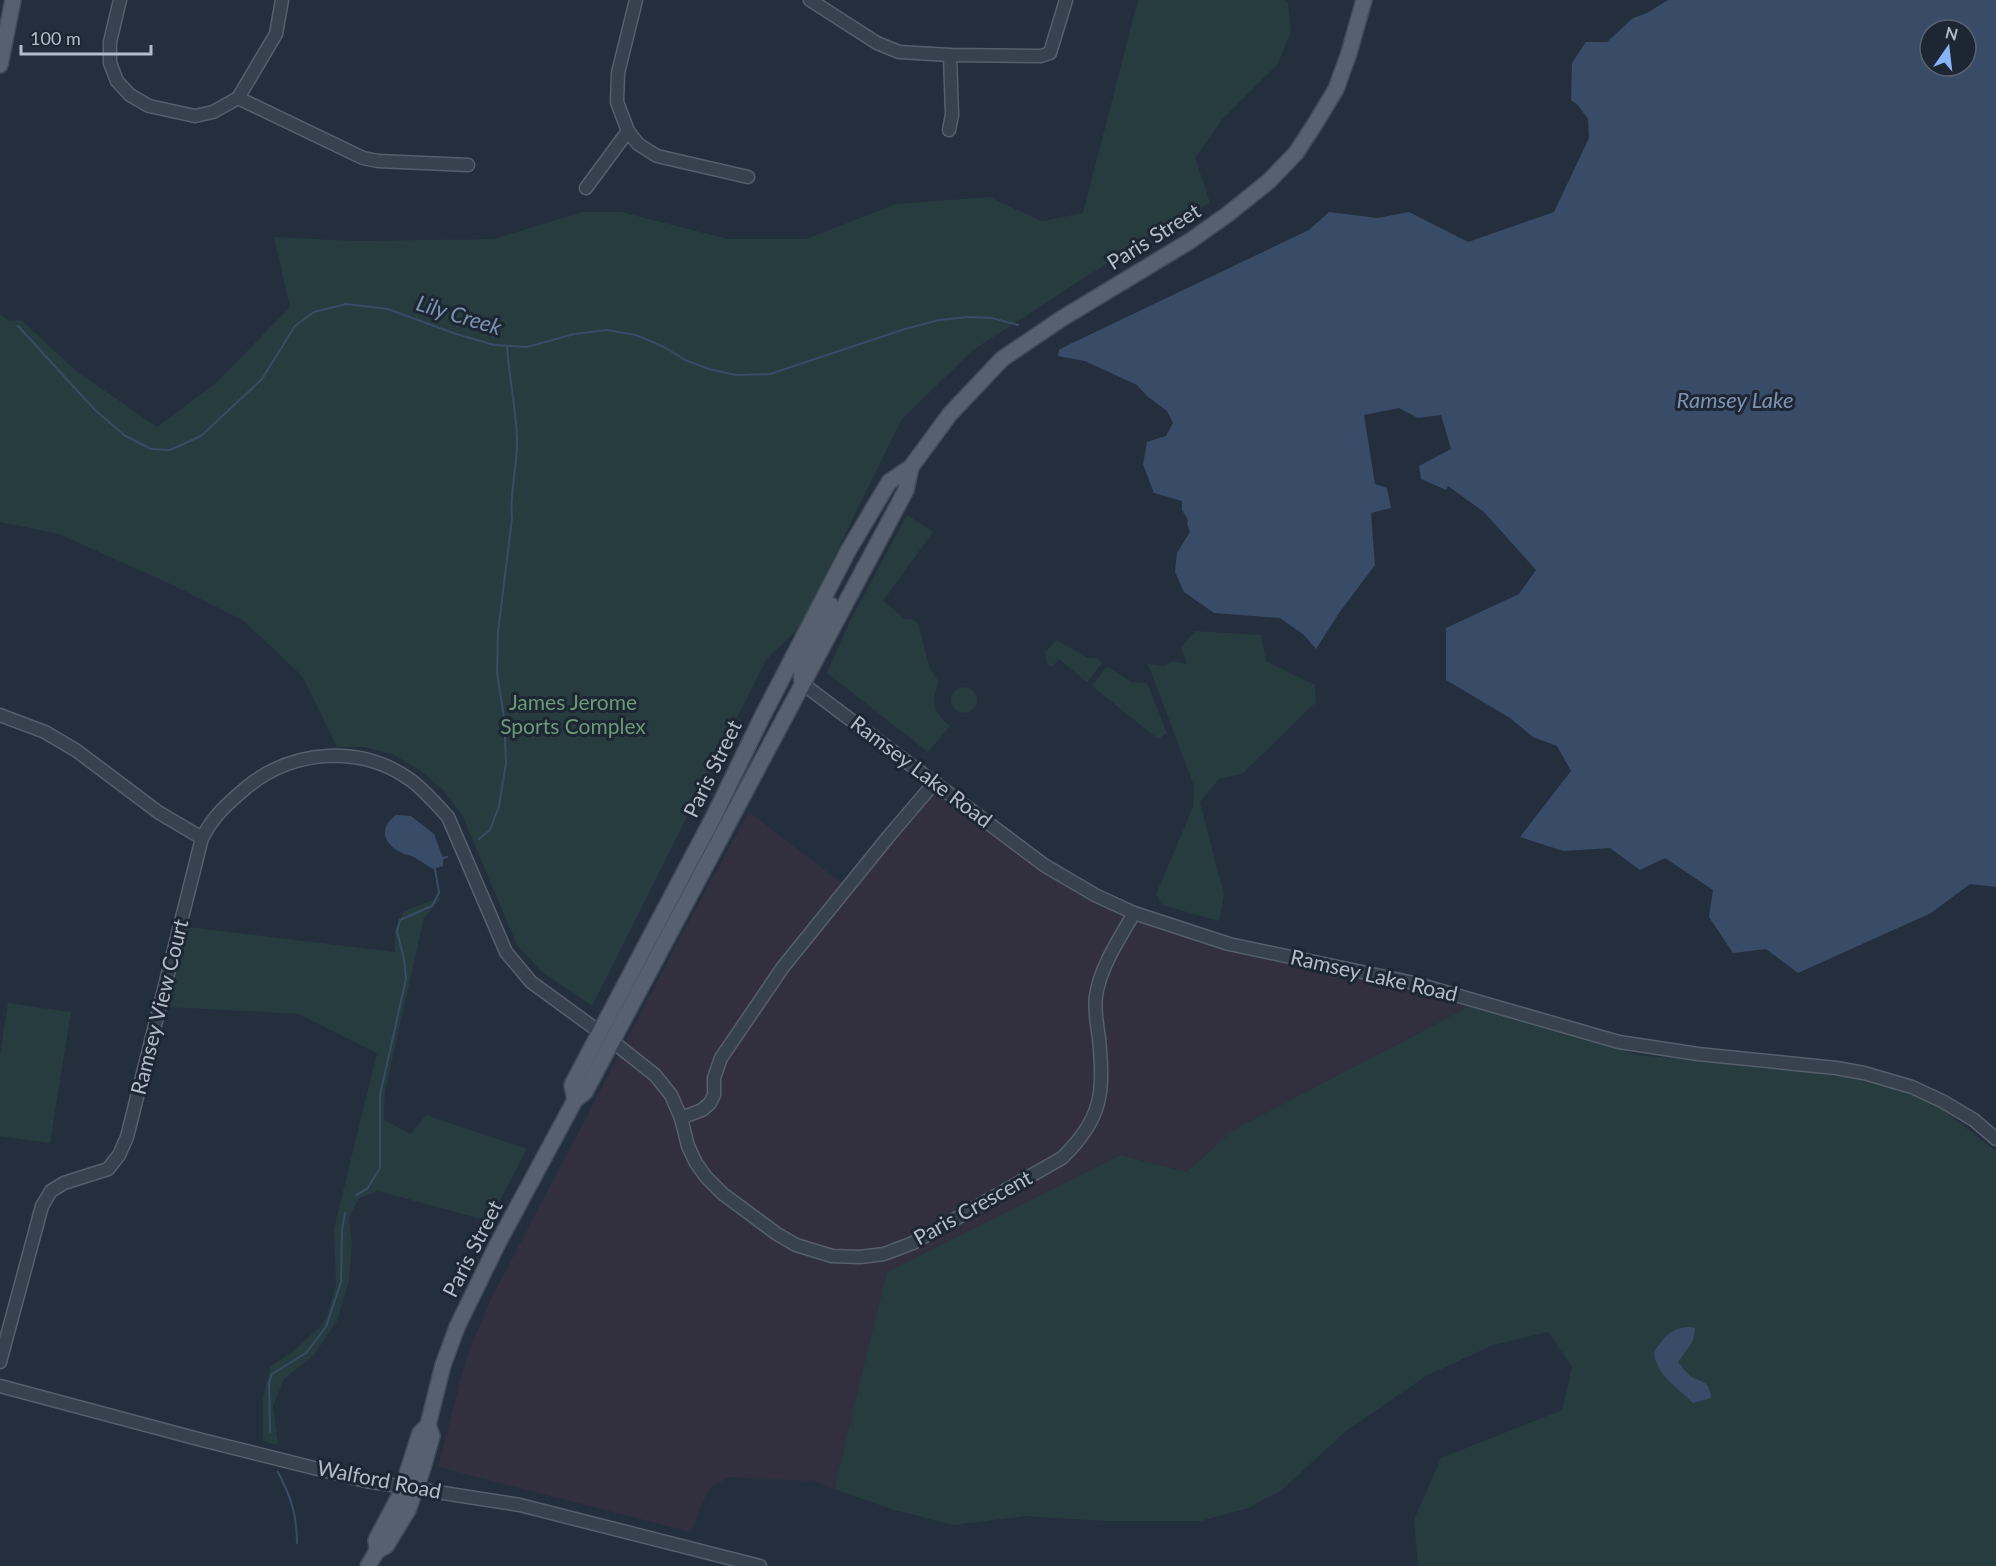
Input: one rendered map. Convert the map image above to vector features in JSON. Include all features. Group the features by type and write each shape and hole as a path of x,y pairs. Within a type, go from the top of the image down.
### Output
{"main road":[{"path":"0,65 13,0"},
{"name":"Paris Street","path":"368,1566 377,1551 386,1546 408,1510 409,1488 420,1433 428,1425 443,1365 457,1327 498,1244 575,1100 585,1092 606,1036 774,693 861,526 890,482 911,467 950,414 1002,359 1061,319 1190,241 1269,181 1296,153 1336,89 1364,0"},
{"name":"Paris Street","path":"606,1036 803,684 906,490 911,467"},
{"path":"774,693 785,684 794,682 803,684 801,676 803,662 866,537 890,482"}],"street":[{"path":"120,0 110,42 110,63 117,81 130,95 149,106 195,116 213,112 238,98 276,34 282,0"},
{"path":"636,0 618,73 617,102 628,131 638,144 657,156 748,177"},
{"path":"810,0 877,43 899,51 950,55 1041,56 1050,53 1066,0"},
{"path":"949,130 952,115 950,55"},
{"path":"238,98 363,158 378,161 468,165"},
{"path":"586,188 628,131"},
{"name":"Ramsey Lake Road","path":"803,684 1044,865 1095,895 1134,913 1229,944 1414,983 1619,1042 1698,1054 1864,1072 1912,1087 1942,1101 1974,1120 1996,1139"},
{"path":"0,715 45,732 69,746 158,812 202,838"},
{"name":"Ramsey View Court","path":"0,1362 42,1206 51,1191 64,1183 108,1169 119,1155 128,1137 202,838 210,822 222,808 261,776 310,756 334,755 362,758 387,767 412,781 448,817 506,952 531,982 606,1036"},
{"path":"681,1118 702,1110 710,1103 714,1095 714,1078 721,1058 783,967 935,782"},
{"name":"Paris Crescent","path":"606,1036 655,1075 671,1095 696,1163 723,1194 777,1234 796,1245 832,1256 860,1257 884,1254 913,1244 1062,1158 1084,1133 1096,1114 1100,1096 1101,1069 1096,996 1104,971 1134,913"},
{"name":"Walford Road","path":"0,1386 366,1481 520,1505 760,1566"}],"shaded area":[{"path":"926,781 1042,869 1228,946 1472,1005 1233,1130 1187,1172 1120,1155 887,1272 834,1489 814,1481 728,1477 708,1490 691,1532 438,1467 467,1356 491,1299 696,908 749,812 844,885"}],"green space":[{"name":"James Jerome Sports Complex","path":"1138,0 1285,0 1288,3 1291,32 1277,65 1223,118 1195,158 1210,203 1112,260 973,350 902,419 799,628 766,660 592,1006 542,972 517,945 462,815 444,791 421,771 392,754 364,747 337,747 302,676 244,621 177,587 59,534 0,522 0,314 9,321 21,320 76,371 157,427 217,382 290,307 274,237 355,241 494,239 582,212 621,212 728,239 806,239 896,204 989,197 1042,221 1083,213"},
{"path":"907,515 933,532 883,601 905,619 912,619 918,624 930,669 939,682 934,701 936,711 950,726 928,752 827,673 850,621"},
{"path":"1195,631 1261,635 1266,661 1315,685 1316,702 1242,774 1219,779 1200,802 1224,895 1219,921 1162,905 1156,894 1193,807 1194,786 1148,664 1165,666 1171,661 1187,664 1181,648"},
{"path":"1056,640 1088,658 1097,658 1102,663 1087,682 1059,659 1052,667 1047,664 1045,653"},
{"path":"1107,666 1131,682 1147,683 1167,733 1158,739 1092,686"},
{"path":"964,687 973,691 977,700 973,709 964,713 955,709 951,700 955,691"},
{"path":"442,897 424,918 385,1091 384,1120 411,1134 426,1115 527,1149 489,1221 378,1191 359,1198 349,1217 352,1245 349,1281 337,1321 314,1355 284,1379 273,1406 278,1445 263,1441 263,1399 270,1367 292,1352 320,1327 326,1318 336,1285 334,1229 377,1053 299,1014 167,1007 188,927 395,952 395,930 404,911"},
{"path":"8,1003 71,1012 50,1143 0,1136 0,1055"},
{"path":"1472,1005 1638,1055 1792,1069 1881,1082 1934,1103 1996,1151 1996,1566 1418,1566 1414,1520 1441,1458 1562,1410 1572,1367 1548,1332 1493,1345 1426,1376 1346,1431 1282,1490 1248,1508 1201,1521 1103,1521 1025,1516 953,1525 891,1509 834,1489 887,1272 1120,1155 1187,1172 1233,1130"}],"water":[{"name":"Ramsey Lake","path":"1668,0 1996,0 1996,887 1970,884 1931,913 1798,973 1766,949 1733,953 1709,917 1713,890 1665,858 1640,870 1610,848 1563,851 1520,837 1571,771 1557,746 1533,737 1510,718 1446,680 1446,628 1519,594 1536,570 1484,512 1448,486 1446,490 1421,479 1419,466 1451,449 1441,415 1418,418 1399,408 1364,415 1375,484 1387,488 1391,508 1371,513 1375,565 1339,613 1316,649 1304,635 1280,618 1214,613 1184,592 1175,572 1177,553 1190,532 1188,520 1182,510 1182,501 1154,493 1143,464 1147,442 1166,436 1173,423 1167,411 1137,385 1085,361 1058,356 1059,350 1066,346 1309,230 1329,212 1378,218 1409,212 1468,242 1554,212 1589,138 1588,119 1578,105 1571,100 1572,63 1586,42 1607,42 1633,18 1647,13"},
{"path":"396,815 411,816 434,834 443,858 443,866 433,869 392,846 385,836 385,831 390,820"},
{"path":"1695,1328 1693,1341 1678,1362 1690,1376 1708,1386 1711,1398 1693,1403 1663,1374 1654,1352 1661,1341 1673,1331"}],"waterway":[{"name":"Lily Creek","path":"18,326 95,410 124,435 151,449 170,450 201,436 262,379 295,326 314,312 346,304 388,309 453,333 494,345 527,347 574,334 607,330 636,335 664,347 685,360 709,369 736,375 770,374 939,320 969,317 992,318 1018,325"},
{"path":"479,839 490,830 499,806 506,763 504,717 497,673 498,632 512,518 517,439 507,346"},
{"path":"443,858 447,857"},
{"path":"356,1195 367,1189 380,1168 380,1095 406,979 397,931 400,920 432,906 439,893 435,869"},
{"path":"270,1432 269,1383 272,1374 306,1353 326,1327 341,1282 342,1229 345,1213"},
{"path":"278,1472 292,1506 297,1543"}]}
